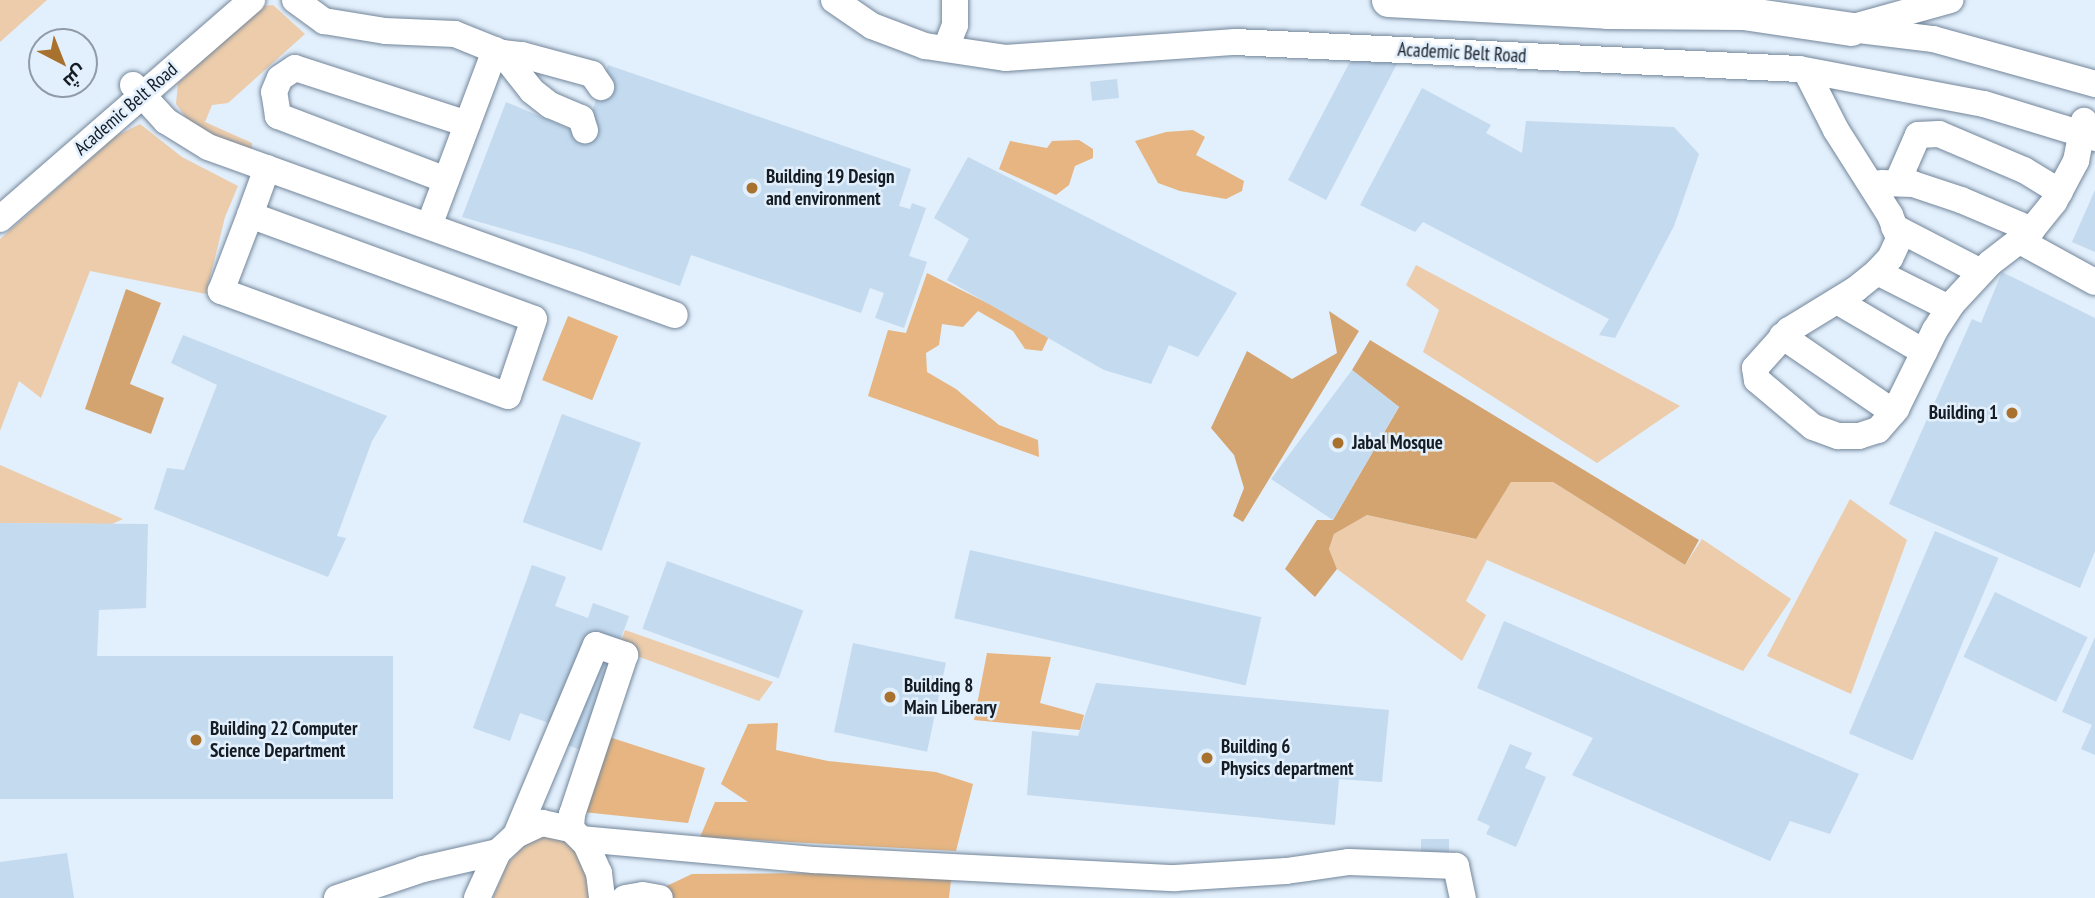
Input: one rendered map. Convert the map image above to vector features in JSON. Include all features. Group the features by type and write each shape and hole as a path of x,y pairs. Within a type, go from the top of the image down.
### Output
{"main road":[{"path":"1388,0 1614,6 1743,13 1851,29"}],"street":[{"name":"Academic Belt Road","path":"0,219 229,0"},
{"name":"Academic Belt Road","path":"0,201 252,0"},
{"path":"295,0 324,21 385,31 455,34 499,52 522,55 592,74 601,87"},
{"name":"Academic Belt Road","path":"834,0 872,26 925,46 1005,58 1235,42 1806,71 1984,104 2089,130"},
{"name":"Academic Belt Road","path":"862,0 905,23 950,38 993,45 1216,28 1795,56 1933,77 2089,130"},
{"path":"950,38 955,25 955,0"},
{"path":"1851,29 1950,0"},
{"path":"1851,29 1933,39 2095,84"},
{"path":"499,52 532,90 556,108 581,118 586,130"},
{"path":"429,226 467,124 499,52"},
{"path":"446,180 278,116 274,92 280,78 295,68 467,124"},
{"path":"556,108 571,87 568,68"},
{"path":"1806,71 1836,130 1899,239 1890,258 1877,272 1782,336 1755,368 1757,380 1813,427 1838,436 1859,436 1878,430 1893,412 1949,308 1980,272 2026,236 2060,192 2089,130"},
{"path":"137,90 166,121 189,137 267,168 675,315"},
{"path":"1897,183 1918,135 1939,134 2024,170 2060,192"},
{"path":"250,215 534,319 508,396 221,291 267,168"},
{"path":"1869,183 1913,184 1961,200 2026,236 2095,282"},
{"path":"1894,227 1980,272"},
{"path":"1877,272 1949,308"},
{"path":"1836,301 1924,352"},
{"path":"1782,336 1893,412"},
{"path":"477,898 507,844 596,645 625,655 572,814 576,834 599,873 601,898"},
{"path":"337,898 507,844 542,823 576,834 814,860 1175,878 1286,872 1349,862 1456,866 1463,898"},
{"path":"625,898 643,895 660,898"}],"shaded area":[{"path":"0,0 47,0 0,42"},
{"path":"273,5 305,34 228,103 212,105 205,122 252,143 252,149 219,139 190,123 176,104 178,83 262,6"},
{"path":"140,124 182,157 238,186 225,217 206,294 90,271 41,398 19,381 0,431 0,239 116,136"},
{"path":"1193,130 1205,137 1196,155 1244,181 1242,191 1226,199 1180,191 1158,183 1135,141 1166,132"},
{"path":"1079,140 1093,149 1093,158 1075,166 1069,185 1056,195 999,169 1010,141 1047,148 1052,141"},
{"path":"1416,265 1680,406 1597,463 1423,352 1439,310 1406,285"},
{"path":"927,273 1050,334 1042,351 1025,349 1013,331 978,311 963,327 942,324 939,345 926,353 927,372 956,389 999,425 1038,440 1039,457 868,396 888,330 906,333"},
{"path":"126,289 161,303 130,384 164,398 151,434 85,409"},
{"path":"1329,311 1359,331 1243,522 1233,516 1244,488 1234,455 1211,428 1247,351 1292,379 1337,353"},
{"path":"568,316 618,336 592,400 542,380"},
{"path":"1370,340 1699,540 1685,565 1553,482 1511,482 1476,539 1367,515 1334,534 1329,549 1337,569 1315,597 1285,569 1317,520 1333,520 1399,407 1352,370"},
{"path":"0,465 123,519 112,524 0,523"},
{"path":"1511,482 1553,482 1685,565 1702,539 1791,599 1743,671 1487,560 1466,601 1486,615 1462,661 1337,569 1329,549 1334,534 1367,515 1475,539"},
{"path":"1850,499 1907,540 1851,694 1767,656"},
{"path":"625,630 773,682 759,701 618,649"},
{"path":"987,653 1051,657 1040,703 1084,715 1080,730 974,720"},
{"path":"778,723 776,750 828,761 936,772 973,784 956,851 700,837 715,802 748,802 721,784 748,724"},
{"path":"606,736 705,768 688,823 583,812"},
{"path":"556,836 570,841 584,858 592,898 493,898 507,864 523,846 540,837"},
{"path":"952,872 949,898 641,898 692,874"}],"building":[{"path":"1353,56 1401,56 1326,200 1288,180"},
{"name":"Building 19 Design and environment","path":"608,65 911,169 899,206 910,209 912,203 926,208 909,256 927,262 904,328 875,318 884,293 870,288 861,313 691,255 680,286 580,251 462,217 506,102 584,135"},
{"path":"1117,79 1119,98 1092,101 1090,82"},
{"path":"1422,88 1491,125 1486,133 1522,153 1526,121 1674,127 1699,154 1674,226 1615,338 1599,335 1609,319 1423,222 1415,232 1360,205"},
{"path":"968,157 1237,293 1198,357 1169,345 1151,384 1104,370 947,280 969,239 934,218"},
{"path":"2095,190 2095,252 2072,242"},
{"name":"Building 1","path":"2002,272 2095,318 2095,551 2080,588 1889,504 1972,319 1981,323"},
{"path":"183,335 387,416 372,441 337,536 346,538 328,577 154,509 167,468 184,470 217,385 171,363"},
{"name":"Jabal Mosque","path":"1352,370 1399,407 1333,520 1271,479"},
{"path":"562,414 641,443 602,551 523,522"},
{"path":"0,523 148,524 146,608 99,610 97,658 0,657"},
{"path":"1935,531 1999,558 1913,760 1849,734"},
{"path":"970,550 1261,617 1246,685 954,618"},
{"path":"667,561 803,611 779,678 642,629"},
{"path":"532,565 566,577 555,606 588,618 593,603 629,616 581,750 544,737 549,723 520,713 510,741 473,728"},
{"path":"1995,592 2088,637 2056,702 1963,657"},
{"path":"1504,621 1859,774 1830,834 1790,821 1770,861 1572,775 1593,738 1477,688"},
{"path":"2095,637 2095,755 2081,749 2092,725 2062,712"},
{"name":"Building 8 Main Liberary","path":"853,643 946,663 927,752 834,732"},
{"name":"Building 22 Computer Science Department","path":"0,656 393,656 393,799 0,799"},
{"name":"Building 6 Physics department","path":"1096,683 1389,710 1382,782 1339,779 1335,825 1027,795 1032,731 1078,736"},
{"path":"1510,744 1532,753 1525,768 1546,777 1516,847 1486,834 1490,826 1477,820"},
{"path":"1421,839 1449,839 1449,859 1421,859"},
{"path":"67,853 74,898 0,898 0,862"}],"place":[{"name":"Building 19 Design and environment","path":"752,188"},
{"name":"Building 1","path":"2012,413"},
{"name":"Jabal Mosque","path":"1338,443"},
{"name":"Building 8 Main Liberary","path":"890,697"},
{"name":"Building 22 Computer Science Department","path":"196,740"},
{"name":"Building 6 Physics department","path":"1207,758"}]}
